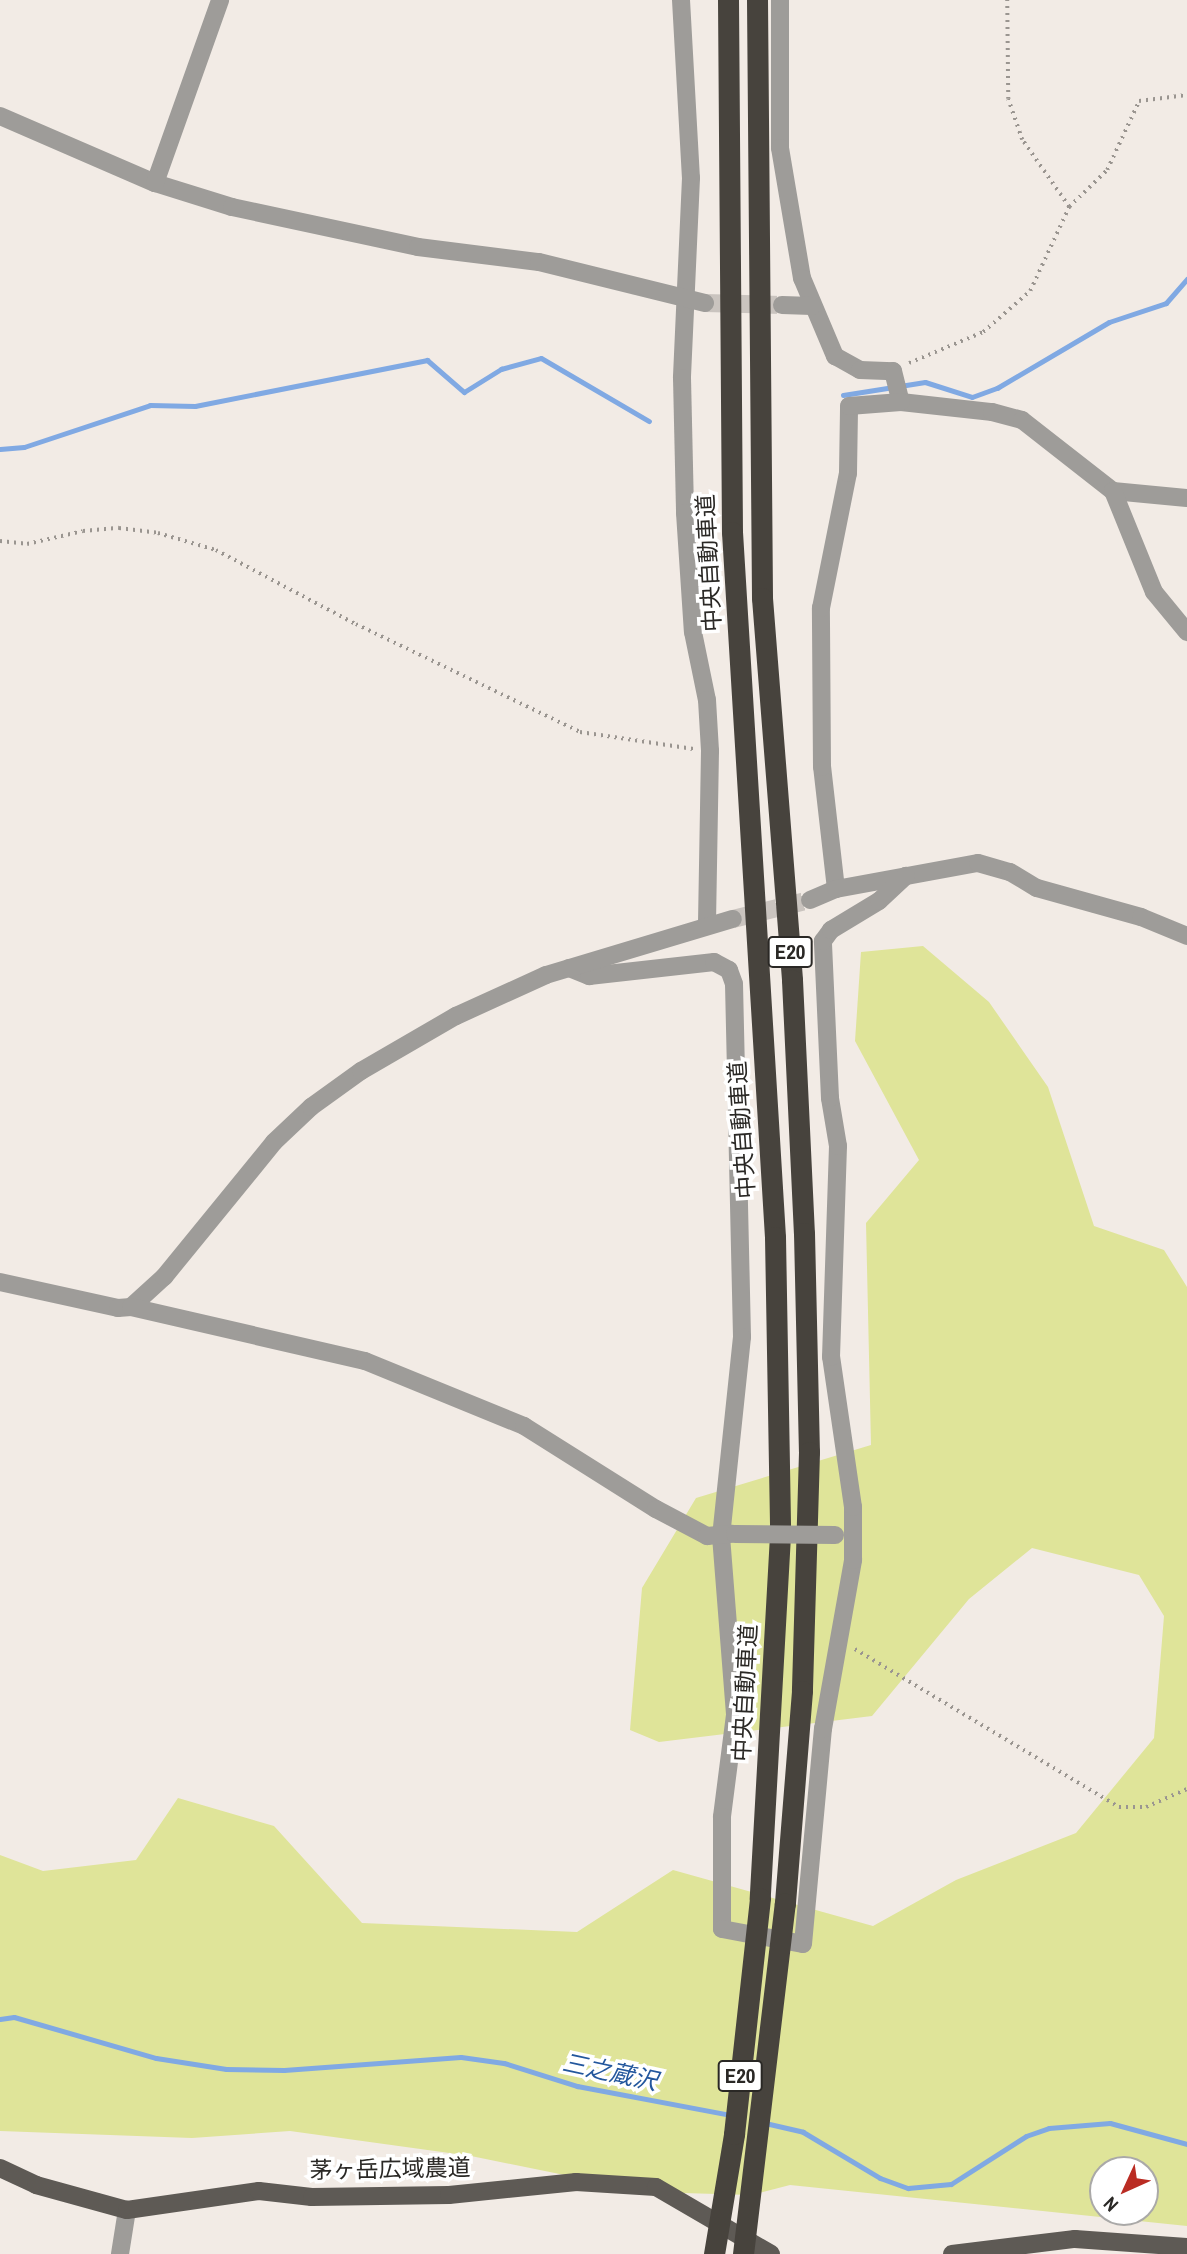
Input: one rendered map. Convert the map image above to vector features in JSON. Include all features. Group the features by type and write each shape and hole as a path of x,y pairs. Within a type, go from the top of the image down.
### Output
{"highway":[{"name":"中央自動車道","path":"714,2254 734,2134 760,1898 780,1535 775,1237 732,532 728,0"},
{"name":"E20","path":"743,2254 785,1904 802,1691 809,1452 804,1233 792,980 762,598 757,0"}],"main road":[{"name":"茅ヶ岳広域農道","path":"0,2168 36,2185 127,2210 259,2191 312,2197 449,2195 576,2182 656,2187 771,2254"},
{"path":"953,2254 1074,2239 1187,2247"}],"street":[{"path":"155,183 220,0"},
{"path":"681,0 696,300 682,378 685,513 693,632 707,700 710,751 707,925"},
{"path":"780,0 780,148 802,278 835,356 860,370 893,371 901,402"},
{"path":"0,116 155,183 232,207 373,238 539,262 696,300"},
{"path":"782,305 812,306"},
{"path":"836,889 822,767 821,608 848,473 849,406 901,402 992,412 1022,421 1114,491 1154,592 1187,632"},
{"path":"1114,491 1187,498"},
{"path":"810,900 836,889 978,863 1010,872 1037,888 1142,917 1187,936"},
{"path":"569,968 589,976 714,962 729,970 734,984 742,1337 728,1535 735,1715 722,1817 722,1929 803,1944 823,1729 853,1560 843,1535 853,1507 831,1357 838,1146 830,1098 823,941 831,930 879,901 906,876"},
{"path":"131,1307 164,1277 274,1142 311,1107 361,1071 456,1016 569,968 733,919"},
{"path":"0,1282 118,1308 131,1307 365,1361 477,1404 524,1426 656,1509 707,1535 843,1535"},
{"path":"120,2254 127,2210"}],"path":[{"path":"1007,0 1008,99 1022,140 1069,207"},
{"path":"893,371 968,340 1011,309 1030,291 1069,207 1107,170 1139,101 1187,95"},
{"path":"0,541 27,544 83,531 119,528 170,537 228,556 356,624 580,732 710,751"},
{"path":"839,1639 1119,1807 1146,1807 1187,1789"}],"green space":[{"path":"923,946 989,1002 1048,1087 1094,1226 1164,1250 1187,1287 1187,2226 1159,2223 1159,2156 1089,2156 1089,2216 790,2185 751,2195 648,2192 471,2156 290,2131 192,2138 0,2131 0,1855 43,1871 136,1860 178,1798 274,1826 362,1923 577,1932 673,1870 873,1926 956,1880 1076,1833 1154,1738 1164,1616 1139,1575 1032,1548 969,1599 872,1716 659,1742 630,1730 642,1588 696,1498 871,1445 866,1223 919,1160 855,1041 861,952"}],"waterway":[{"path":"843,395 925,382 972,397 997,388 1109,322 1166,303 1187,279"},
{"path":"0,449 24,447 150,405 195,406 427,360 464,392 501,369 541,358 649,421"},
{"name":"三之蔵沢","path":"0,2019 14,2017 156,2058 226,2069 284,2070 461,2057 504,2063 577,2086 731,2115"},
{"name":"三之蔵沢","path":"765,2123 803,2132 880,2178 908,2188 951,2184 1026,2136 1049,2128 1110,2123 1187,2144"}],"tunnel":[{"path":"705,303 782,305"},
{"path":"733,919 810,900"}]}
